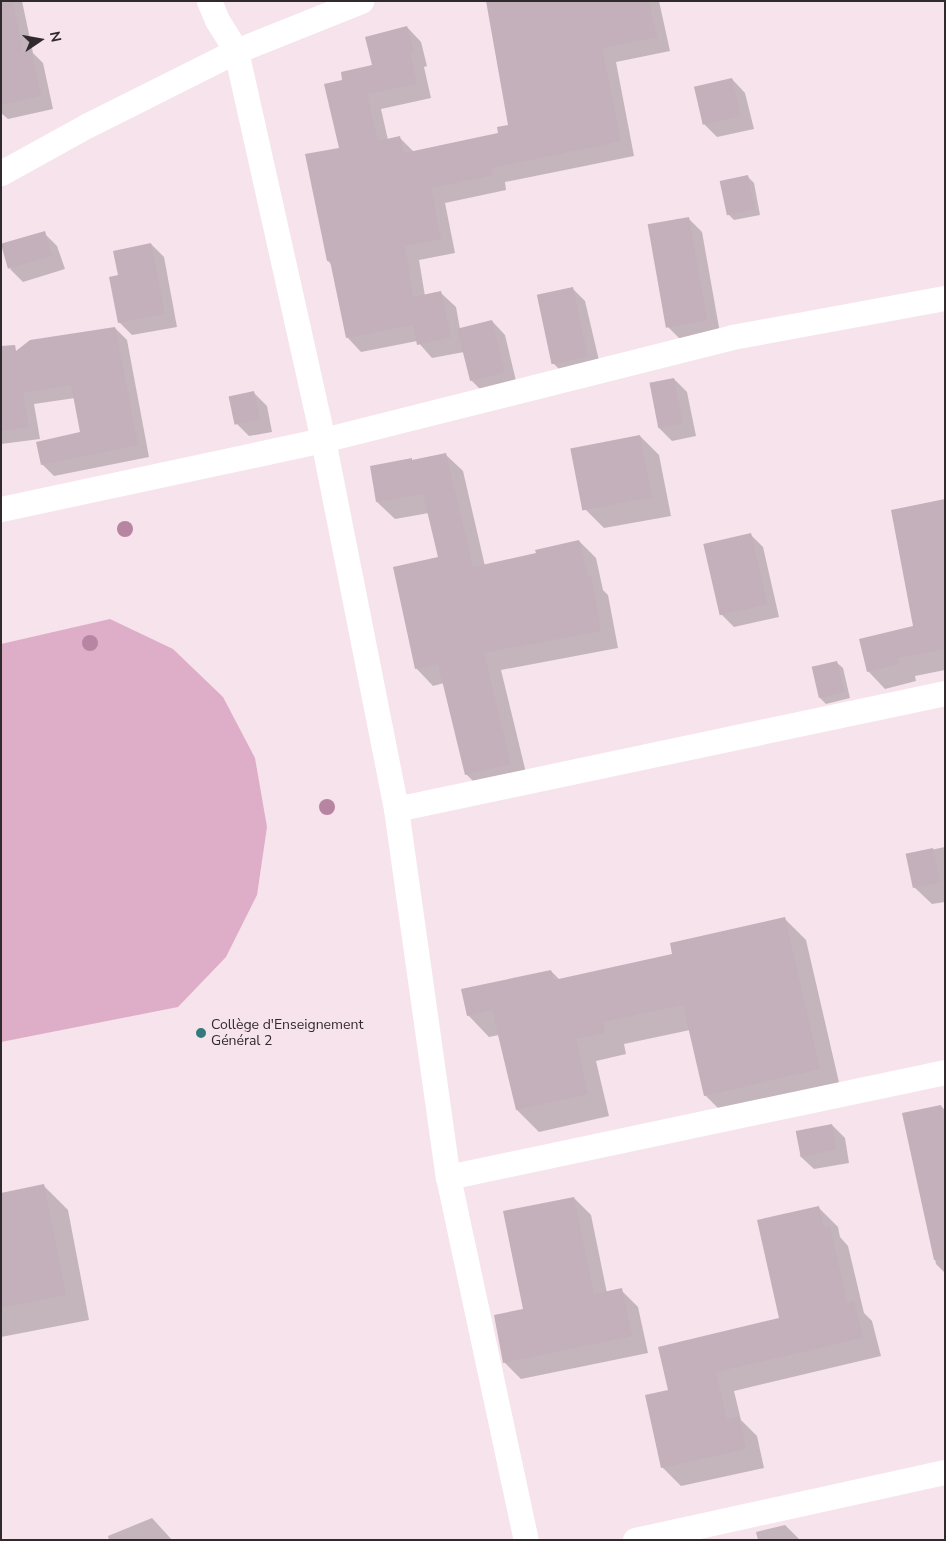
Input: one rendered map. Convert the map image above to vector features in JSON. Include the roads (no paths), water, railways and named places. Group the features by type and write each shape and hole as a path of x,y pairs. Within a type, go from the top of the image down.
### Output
{"street":[{"path":"209,1 217,20 236,51 323,440 396,809 448,1176 526,1540"},
{"path":"1,174 88,125 236,51 361,1"},
{"path":"1,509 323,440 732,337 945,298"},
{"path":"396,809 945,693"},
{"path":"448,1176 945,1072"},
{"path":"635,1540 945,1472"}],"place":[{"name":"Collège d'Enseignement Général 2","path":"201,1033"}]}
